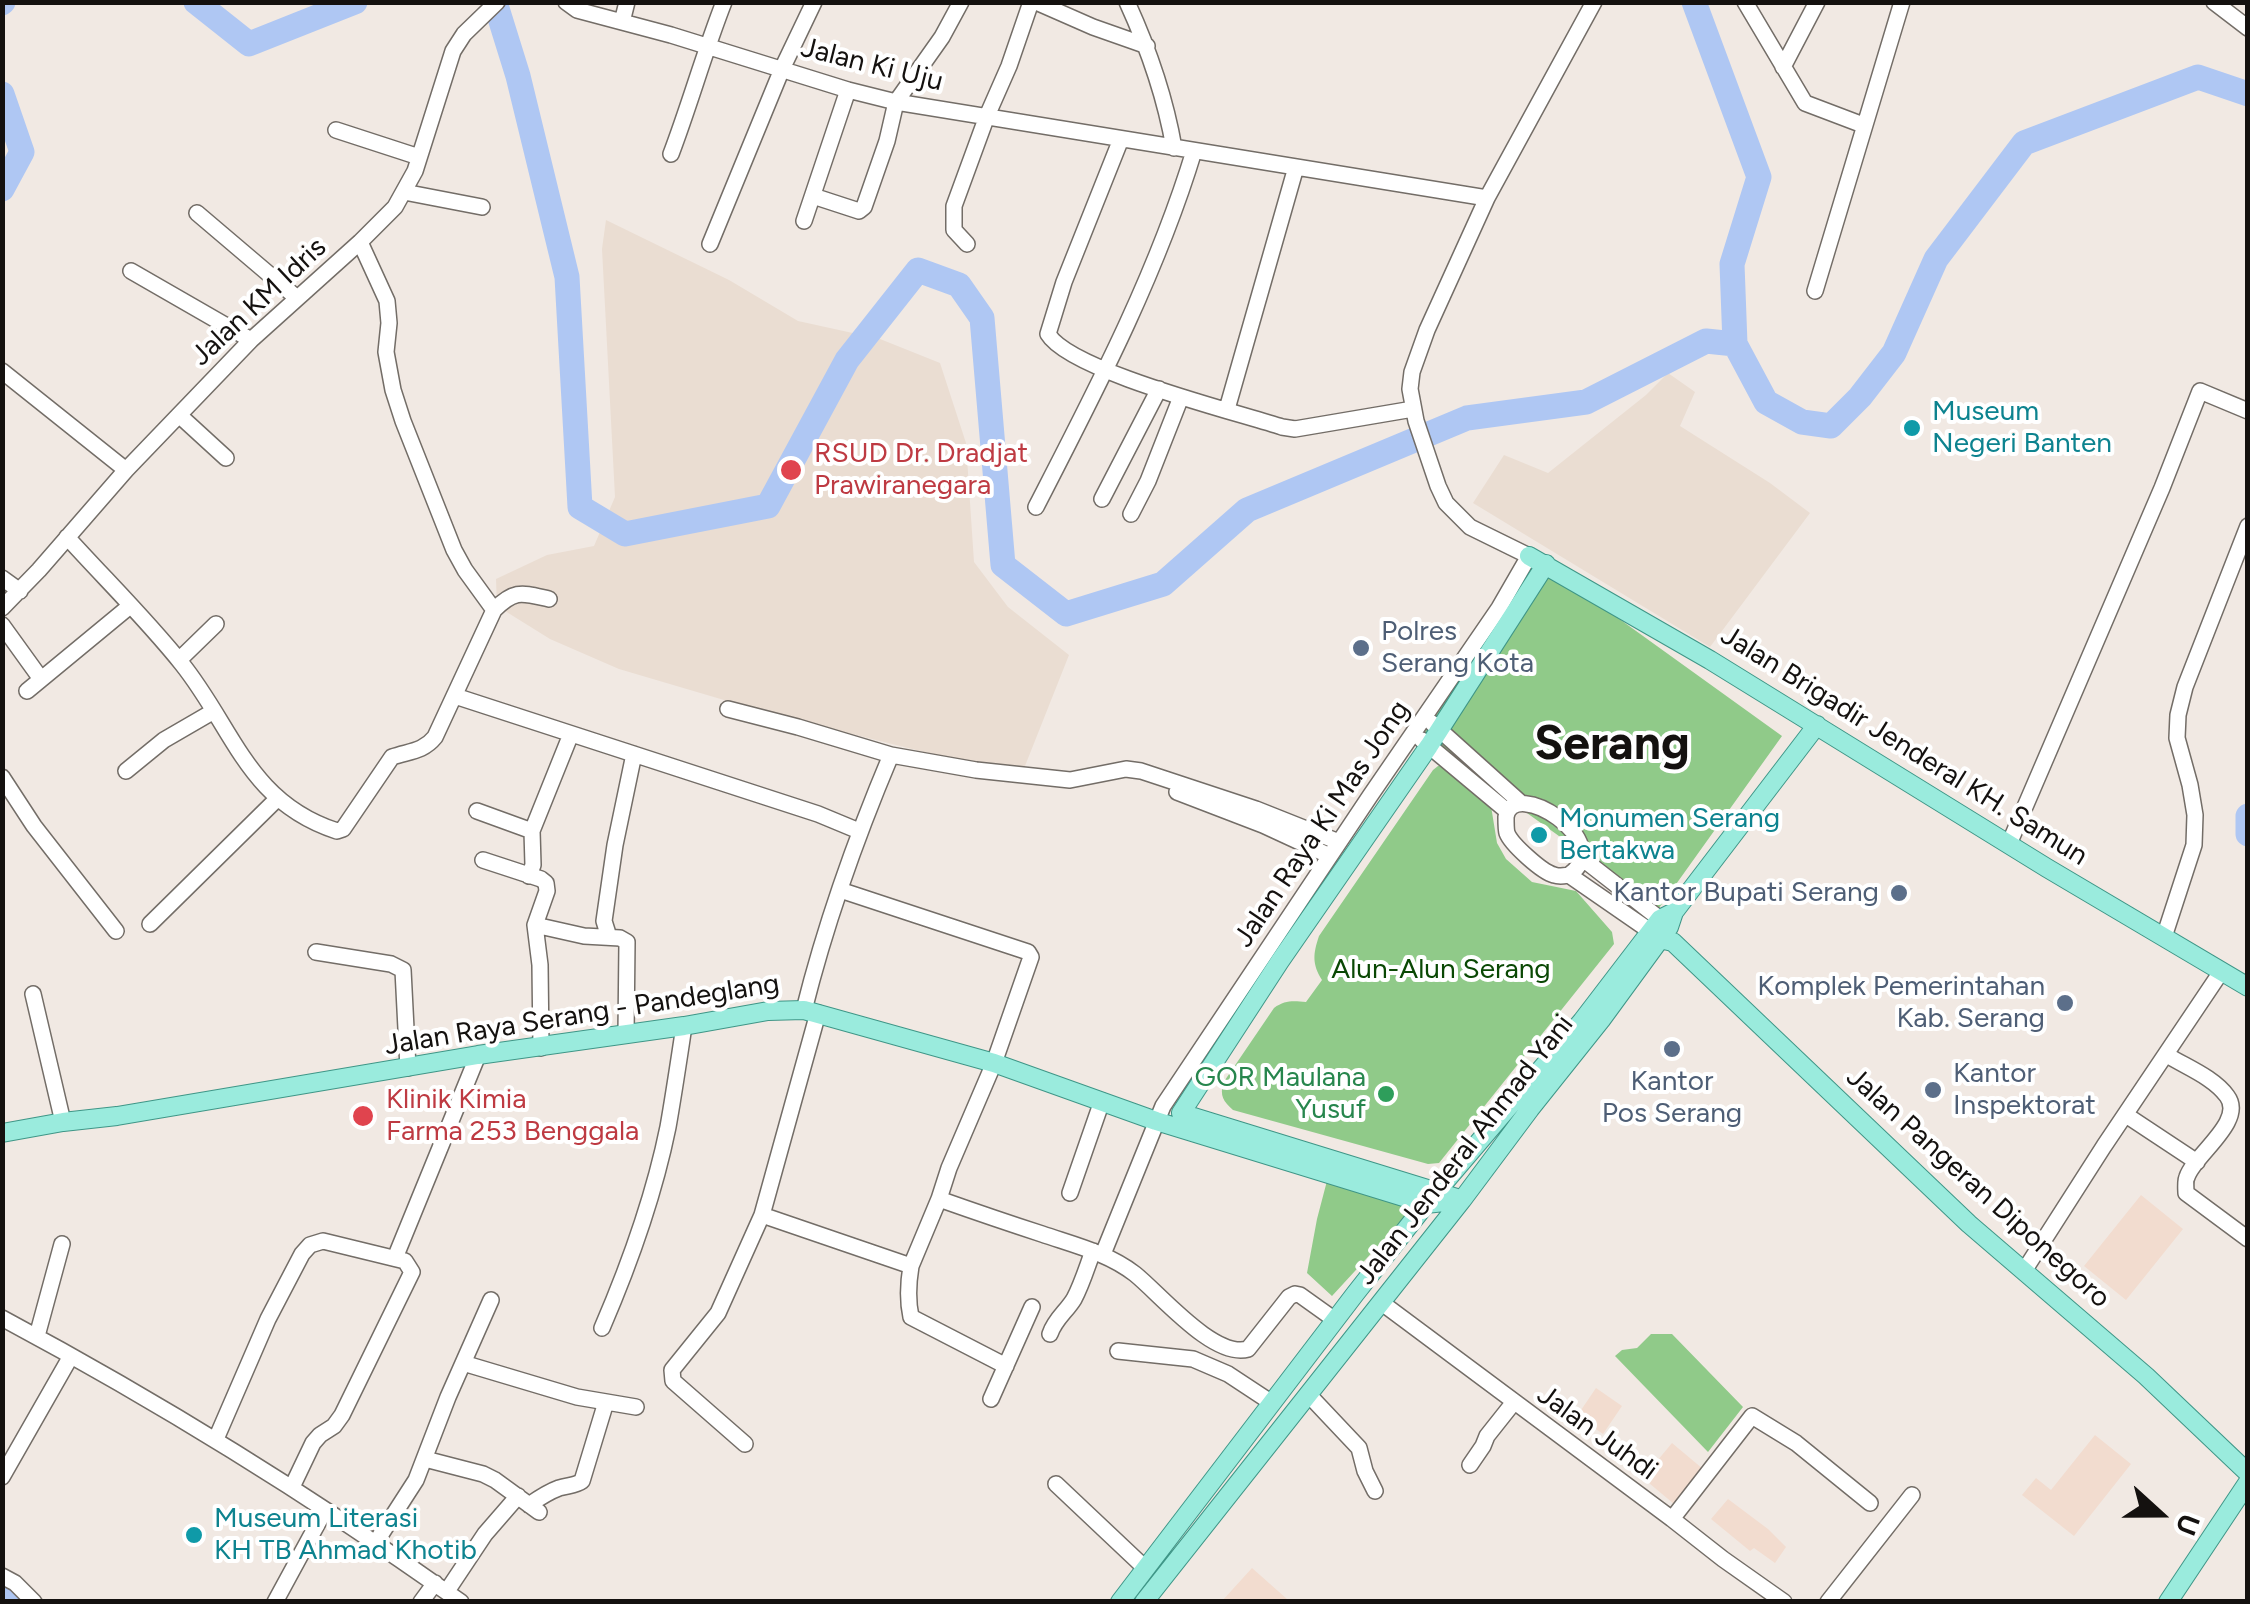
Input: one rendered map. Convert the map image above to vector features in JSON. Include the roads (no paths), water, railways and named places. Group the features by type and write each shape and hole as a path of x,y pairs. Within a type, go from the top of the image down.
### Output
{"main road":[{"name":"Jalan Brigadir Jenderal KH. Samun","path":"1537,560 1818,725 2248,987"},
{"path":"1462,1200 1432,1198 1280,1151 1181,1113 1229,1023 1429,746 1433,723 1537,560"},
{"name":"Jalan Jenderal Ahmad Yani","path":"1144,1602 1601,1020 1664,929 1818,725"},
{"name":"Jalan Jenderal Ahmad Yani","path":"1120,1602 1432,1198 1664,929"},
{"name":"Jalan Pangeran Diponegoro","path":"1664,929 1970,1224 2146,1376 2248,1473"},
{"name":"Jalan Raya Serang - Pandeglang","path":"2,1132 768,1011 811,1012 994,1064 1156,1121 1280,1151"},
{"path":"1246,1435 1263,1448"},
{"path":"2168,1602 2248,1482"}],"street":[{"name":"Jalan KM Idris","path":"2,608 126,470 251,340 395,206 419,157 447,64 464,34 497,2"},
{"name":"Jalan Ki Uju","path":"566,2 577,10 896,102 1487,198"},
{"path":"622,22 627,2"},
{"path":"671,154 724,2"},
{"path":"710,244 814,2"},
{"path":"812,196 859,211 864,207 896,102 962,2"},
{"path":"967,244 954,230 954,206 1033,2 1148,46"},
{"path":"1127,2 1159,78 1174,148"},
{"path":"1537,560 1470,527 1446,503 1414,415 1410,389 1416,355 1487,198 1594,2"},
{"path":"1745,2 1805,103 1863,125"},
{"path":"1783,66 1818,2"},
{"path":"1815,291 1902,2"},
{"path":"2214,2 2248,28"},
{"path":"804,221 848,90"},
{"path":"336,130 419,157"},
{"path":"1121,139 1064,282 1048,334 1056,346 1105,370 1180,397 1295,429 1414,415"},
{"path":"1036,507 1157,256 1194,151"},
{"path":"1227,410 1296,168"},
{"path":"404,192 482,207"},
{"path":"197,213 297,298"},
{"path":"360,242 387,301 390,323 386,352 403,422 454,550 494,610"},
{"path":"132,271 251,340"},
{"path":"2,371 126,470"},
{"path":"1102,499 1159,389"},
{"path":"2009,844 2200,391 2248,411"},
{"path":"1131,514 1180,397"},
{"path":"179,415 226,458"},
{"path":"2164,936 2194,845 2196,815 2177,738 2178,715 2185,687 2248,526"},
{"path":"67,538 179,660 241,755 276,799 331,830 343,829 392,758 418,751 435,737 494,610 515,595 549,599"},
{"path":"2,578 20,592"},
{"path":"27,691 130,606"},
{"path":"179,660 216,624"},
{"path":"2,625 41,679"},
{"path":"455,696 818,814 859,832"},
{"path":"728,709 891,755 976,770 1070,780 1126,769 1141,771 1158,785 1335,849"},
{"path":"126,771 164,740 214,711"},
{"path":"1433,723 1514,807"},
{"name":"Jalan Raya Ki Mas Jong","path":"1050,1334 1098,1253 1162,1106 1229,1023 1335,849 1413,734 1433,723"},
{"path":"530,876 532,832 571,734"},
{"path":"1413,734 1514,807 1538,805 1578,837 1582,859 1575,871 1558,877 1550,874 1514,844 1507,834 1514,807"},
{"path":"609,936 604,921 614,845 634,754"},
{"path":"744,1444 673,1381 672,1370 718,1313 762,1216 811,1012 819,950 859,832 891,755"},
{"path":"2,777 34,826 116,931"},
{"path":"150,924 276,799"},
{"path":"478,811 532,832"},
{"path":"1582,859 1664,929"},
{"path":"483,860 546,883 535,925 540,965 541,1048"},
{"path":"1569,875 1664,929"},
{"path":"840,890 1030,954 994,1064 949,1168 908,1285 908,1306 917,1322 1006,1366"},
{"path":"535,925 628,942 626,1034"},
{"path":"316,952 391,964 403,970 408,1068"},
{"path":"2024,1271 2221,972"},
{"path":"33,994 62,1122"},
{"path":"602,1328 627,1270 658,1170 684,1026"},
{"path":"395,1258 478,1055"},
{"path":"2167,1055 2213,1083 2226,1093 2231,1104 2224,1127 2187,1176 2186,1193 2248,1239"},
{"path":"1070,1194 1102,1101"},
{"path":"2126,1115 2197,1162"},
{"path":"939,1199 1098,1253 1132,1272 1185,1321 1231,1349 1248,1349 1295,1294 1336,1320"},
{"path":"762,1216 912,1266"},
{"path":"216,1439 268,1319 310,1245 324,1242 404,1261 412,1272 342,1415 313,1443 292,1487"},
{"path":"37,1336 62,1244"},
{"path":"376,1542 410,1492 491,1300"},
{"name":"Jalan Juhdi","path":"1382,1303 1784,1602"},
{"path":"991,1399 1032,1307"},
{"path":"2,1318 216,1439 462,1602"},
{"path":"1118,1350 1193,1358 1228,1374 1272,1402"},
{"path":"2,1477 71,1356"},
{"path":"463,1363 542,1388 636,1407"},
{"path":"1308,1394 1359,1448 1375,1491"},
{"path":"421,1602 441,1587 486,1534 542,1496 582,1481 606,1402"},
{"path":"1470,1466 1514,1402"},
{"path":"1672,1519 1752,1416 1796,1444 1870,1503"},
{"path":"425,1459 483,1474 529,1504"},
{"path":"1056,1484 1145,1568"},
{"path":"1828,1602 1912,1496"},
{"path":"274,1602 325,1510"},
{"path":"2,1576 16,1583 34,1602"}],"waterway":[{"path":"196,2 249,44 355,2"},
{"path":"495,2 518,76 567,277 580,507 625,534 768,506 847,360 918,270 959,285 982,318 1003,565 1066,614 1163,584 1247,510 1467,418 1586,402 1706,341 1735,344 1766,402 1802,422 1831,426 1860,397 1894,353 1936,259 2024,143 2198,77 2248,94"},
{"path":"1694,2 1759,177 1732,264 1735,344"},
{"path":"2,94 22,152 2,189"},
{"path":"2248,816 2248,834"},
{"path":"2,1592 19,1602"}],"place":[{"name":"Museum Negeri Banten","path":"1912,428"},
{"name":"RSUD Dr. Dradjat Prawiranegara","path":"791,470"},
{"name":"Polres Serang Kota","path":"1361,648"},
{"name":"Monumen Serang Bertakwa","path":"1539,835"},
{"name":"Kantor Bupati Serang","path":"1899,893"},
{"name":"Komplek Pemerintahan Kab. Serang","path":"2065,1003"},
{"name":"Kantor Pos Serang","path":"1672,1049"},
{"name":"Kantor Inspektorat","path":"1933,1090"},
{"name":"GOR Maulana Yusuf","path":"1386,1094"},
{"name":"Klinik Kimia Farma 253 Benggala","path":"363,1116"},
{"name":"Museum Literasi KH TB Ahmad Khotib","path":"194,1535"}],"district":[{"name":"Serang","path":"1612,745"}],"park label":[{"name":"Alun-Alun Serang","path":"1441,970"}]}
